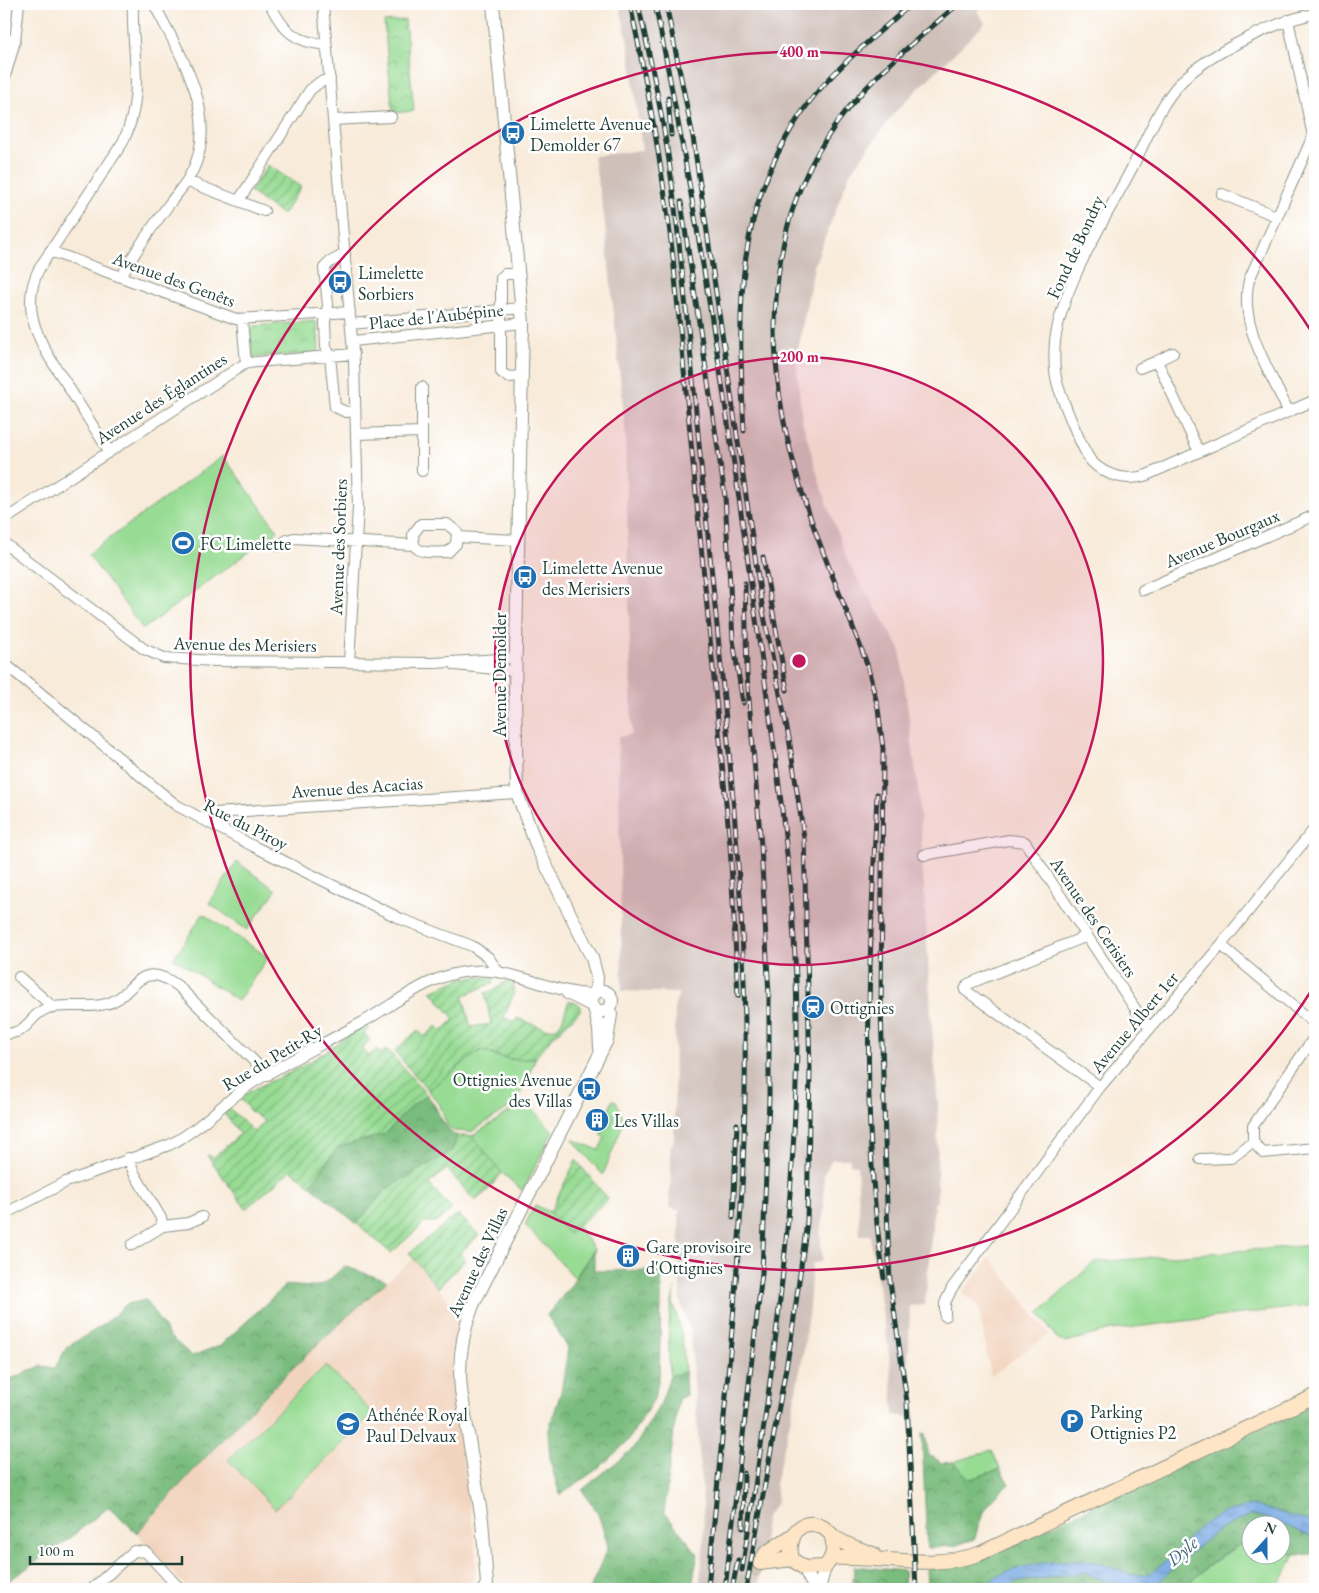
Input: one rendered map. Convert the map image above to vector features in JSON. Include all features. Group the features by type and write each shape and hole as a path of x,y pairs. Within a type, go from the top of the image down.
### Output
{"main road":[{"path":"885,1559 838,1540 822,1527 810,1526 800,1528 792,1536 766,1553 760,1563 798,1564 885,1559 943,1562 979,1554 1315,1396"},
{"path":"828,1562 834,1544 831,1534"},
{"path":"792,1536 790,1548 798,1564"}],"street":[{"path":"4,80 15,41 19,4"},
{"path":"109,451 42,347 33,324 30,308 37,273 123,142 130,125 135,110 137,80 133,4"},
{"path":"121,277 130,260 187,181 202,140 202,112 193,84 154,4"},
{"path":"270,4 286,30 309,44 326,45"},
{"name":"Avenue des Sorbiers","path":"323,4 354,354 357,542 349,662"},
{"name":"Avenue Demolder","path":"493,4 522,308 517,540 517,793 537,847 592,958 598,977 597,999"},
{"name":"Fond de Bondry","path":"1315,14 1288,20 1198,67 1180,82 1172,93 1079,269 1058,326 1055,341 1057,382 1090,460 1113,475 1136,479 1288,410 1315,400"},
{"path":"1288,20 1314,136 1276,216 1249,280 1245,306 1250,326 1288,410"},
{"path":"4,39 15,41"},
{"path":"239,200 310,90 320,82 330,79"},
{"path":"333,120 391,117"},
{"path":"187,181 264,211"},
{"path":"1222,194 1276,216"},
{"name":"Avenue des Genêts","path":"50,251 242,320 327,312 350,312"},
{"path":"344,254 324,268 327,312 325,322 326,347 330,356 335,407 346,412 355,411"},
{"path":"519,274 506,274 501,278 501,372 508,377 522,376"},
{"name":"Place de l'Aubépine","path":"351,324 500,308 522,308"},
{"path":"242,320 246,363"},
{"name":"Place de l'Aubépine","path":"353,341 500,327 522,323"},
{"path":"1140,368 1173,353"},
{"name":"Avenue des Églantines","path":"4,520 246,363 354,354"},
{"path":"1157,361 1199,452"},
{"path":"422,387 422,471"},
{"path":"356,434 422,432"},
{"name":"Avenue Bourgaux","path":"1142,590 1315,516"},
{"path":"422,524 447,524 454,528 456,537 456,544 448,552 423,552 416,550 414,546 414,534 422,524"},
{"path":"456,537 517,540"},
{"path":"279,546 287,540 294,538 414,546"},
{"name":"Avenue des Merisiers","path":"4,543 131,640 159,656 215,661 516,664"},
{"name":"Rue du Piroy","path":"4,663 159,793 201,819 401,919 472,946 488,957 498,972"},
{"name":"Avenue des Acacias","path":"201,819 215,813 517,793"},
{"name":"Avenue Albert 1er","path":"945,1316 945,1303 952,1288 1100,1087 1221,946 1315,828"},
{"name":"Avenue des Cerisiers","path":"924,855 1009,840 1022,840 1030,848 1150,1028"},
{"path":"1087,936 968,984 965,987 969,994 1100,1087"},
{"path":"1221,946 1315,1024"},
{"name":"Rue du Petit-Ry","path":"4,1214 66,1182 128,1158 169,1145 185,1137 229,1101 268,1075 365,1021 425,984 463,972 498,972 564,992 597,999"},
{"path":"4,1034 14,1034 24,1029 35,1016 48,1008 108,1004 136,981 150,976 164,978 178,986 268,1075"},
{"path":"20,977 54,1008"},
{"name":"Avenue des Villas","path":"484,1589 487,1584 482,1520 461,1390 460,1374 463,1336 473,1305 599,1056 609,1028 609,1008 602,1011 597,999"},
{"name":"Avenue des Villas","path":"597,999 599,1056"},
{"path":"1315,1036 1253,1126 1253,1142 1263,1153 1315,1148"},
{"path":"1200,1158 1230,1158 1253,1142"},
{"path":"128,1158 134,1173 161,1218 163,1226"},
{"path":"132,1245 163,1226 188,1223 202,1217"},
{"path":"92,1589 134,1551 141,1550 146,1552 180,1589"},
{"path":"819,1589 828,1562"},
{"path":"798,1564 815,1589"}],"shaded area":[{"path":"619,4 985,4 977,11 985,23 896,111 850,173 814,266 796,360 802,420 819,480 848,562 900,649 919,797 938,1108 937,1201 934,1205 925,1305 910,1306 908,1365 916,1419 894,1415 890,1360 870,1235 860,1235 857,1165 850,1164 850,1159 832,1159 824,1174 824,1211 820,1230 822,1261 812,1264 808,1320 802,1360 775,1484 777,1502 766,1517 758,1589 699,1589 704,1540 703,1503 690,1330 680,1301 679,1210 670,1208 669,1192 672,1181 670,1149 674,1139 675,1003 679,993 622,991 618,737 632,734 625,427 604,215 593,156 642,150 629,47"},
{"path":"990,1257 1049,1334 991,1376 978,1305 962,1293"},
{"name":"Athénée Royal Paul Delvaux","path":"413,1259 461,1314 452,1354 452,1385 475,1540 476,1568 470,1589 188,1589 137,1533 185,1478 327,1333"}],"green space":[{"path":"405,20 414,111 393,113 384,22"},
{"path":"268,165 301,187 283,215 250,192"},
{"path":"314,321 317,323 319,350 316,353 252,356 250,331 254,326"},
{"name":"FC Limelette","path":"223,456 278,531 143,629 88,554"},
{"path":"237,862 276,890 247,930 209,903"},
{"path":"203,914 268,957 238,1001 174,958"},
{"path":"480,977 494,979 493,983 463,996 471,1027 491,1024 485,993 499,987 505,981 514,982 513,995 504,1018 515,1022 517,1018 546,1029 557,1028 562,1021 569,1000 581,1006 581,1010 549,1041 536,1057 515,1059 501,1057 481,1050 428,1090 394,1051 418,1030 424,1037 437,1026 442,1031 454,1019 431,991 463,978"},
{"path":"365,1024 369,1029 364,1033 370,1040 362,1048 369,1056 377,1049 381,1054 387,1049 427,1095 411,1106 385,1134 338,1147 310,1185 291,1170 246,1209 207,1155 214,1157 240,1134 223,1112 228,1107 254,1132 264,1121 250,1111 240,1098 310,1061"},
{"path":"481,1050 515,1060 536,1057 524,1087 513,1105 471,1132 454,1131 447,1125 440,1105 428,1090"},
{"path":"427,1095 443,1122 457,1136 452,1151 385,1190 357,1224 310,1185 338,1147 385,1134 411,1106"},
{"path":"613,1100 616,1101 624,1121 603,1175 572,1139 599,1150 605,1137 601,1135 611,1115 607,1113"},
{"path":"528,1104 553,1131 523,1191 502,1173 472,1136 514,1109"},
{"path":"457,1136 472,1136 502,1173 486,1192 475,1201 447,1169 429,1184 452,1209 437,1222 425,1222 391,1253 357,1224 385,1190 452,1151"},
{"path":"576,1160 608,1199 569,1234 550,1212"},
{"path":"535,1205 550,1212 569,1233 577,1226 594,1249 575,1278 525,1225"},
{"path":"458,1214 479,1235 460,1253 465,1260 438,1288 409,1253"},
{"path":"1315,1245 1315,1305 1111,1330 1066,1342 1058,1340 1039,1313 1094,1262"},
{"path":"594,1249 594,1271 662,1270 659,1378 654,1399 627,1442 600,1467 560,1495 550,1461 548,1432 561,1392 568,1348 547,1315 570,1287"},
{"path":"344,1266 387,1281 321,1341 258,1403 196,1467 137,1533 109,1507 63,1543 7,1582 4,1577 4,1382 41,1366 55,1368 67,1347 103,1325 127,1304 146,1300 169,1336 192,1356 221,1345 286,1285 306,1287 319,1285 330,1279"},
{"path":"675,1288 673,1303 682,1336 685,1372 670,1376 669,1332"},
{"path":"326,1365 373,1414 275,1509 228,1460"},
{"path":"685,1372 686,1395 678,1399 664,1512 698,1554 691,1589 590,1589 608,1546 598,1513 582,1490 634,1448 661,1403 670,1376"},
{"path":"1315,1402 1315,1554 1292,1554 1292,1516 1242,1516 1242,1544 1206,1568 1182,1589 927,1589 926,1569 956,1567 981,1559"},
{"path":"922,1434 925,1434 929,1457 934,1457 941,1463 953,1462 970,1479 1000,1469 1009,1484 986,1509 975,1539 953,1546 927,1548"},
{"path":"992,1450 1000,1469 970,1479 953,1462"},
{"path":"1242,1542 1242,1566 1289,1566 1277,1589 1182,1589 1205,1569"},
{"path":"854,1566 904,1571 905,1589 888,1589 888,1587 853,1582"}],"water":[{"name":"Dyle","path":"1253,1505 1291,1516 1242,1516 1242,1519 1219,1530 1180,1561 1155,1586 1145,1589 1113,1583 1083,1573 1018,1582 1001,1589 984,1589 991,1581 1003,1574 1052,1562 1095,1562 1125,1573 1143,1575 1150,1573 1166,1561 1204,1524 1215,1517"},
{"name":"Dyle","path":"1292,1516 1315,1523 1315,1538 1292,1528"}],"tunnel":[{"path":"737,1589 760,1563"}],"railway":[{"path":"630,4 665,193 673,257 730,844 738,996"},
{"path":"638,4 666,141 675,208 728,744 743,954 745,1094 740,1218 731,1342 708,1589"},
{"path":"655,4 696,223 731,443 776,759 789,872 793,928 797,1041 795,1107 786,1240 771,1372 742,1570"},
{"path":"666,4 693,137 763,611 789,738 804,838 810,1071 807,1222 791,1340 746,1589"},
{"path":"744,431 741,342 742,300 746,259 753,219 766,180 785,140 810,101 845,63 911,4"},
{"path":"916,1589 907,1402 890,1281 888,1238 881,1009 883,749 878,708 867,664 810,518 785,427 778,385 775,342 776,299 781,257 791,216 806,176 826,139 870,83 958,4"},
{"path":"668,98 671,135"},
{"path":"681,202 725,496 733,640 743,703"},
{"path":"763,557 787,690"},
{"path":"725,1589 762,1273 769,1098 769,996 761,846 747,675 745,583"},
{"path":"877,794 870,976 869,1097 871,1157 884,1278"},
{"path":"733,1218 737,1124"},
{"path":"743,1528 744,1473"},
{"path":"732,1589 738,1560"}],"place":[{"name":"Limelette Avenue Demolder 67","path":"513,133"},
{"name":"Limelette Sorbiers","path":"340,282"},
{"name":"FC Limelette","path":"183,543"},
{"name":"Limelette Avenue des Merisiers","path":"525,577"},
{"name":"Ottignies","path":"813,1007"},
{"name":"Ottignies Avenue des Villas","path":"589,1089"},
{"name":"Les Villas","path":"597,1120"},
{"name":"Gare provisoire d'Ottignies","path":"628,1256"},
{"name":"Parking Ottignies P2","path":"1072,1421"},
{"name":"Athénée Royal Paul Delvaux","path":"348,1424"}]}
